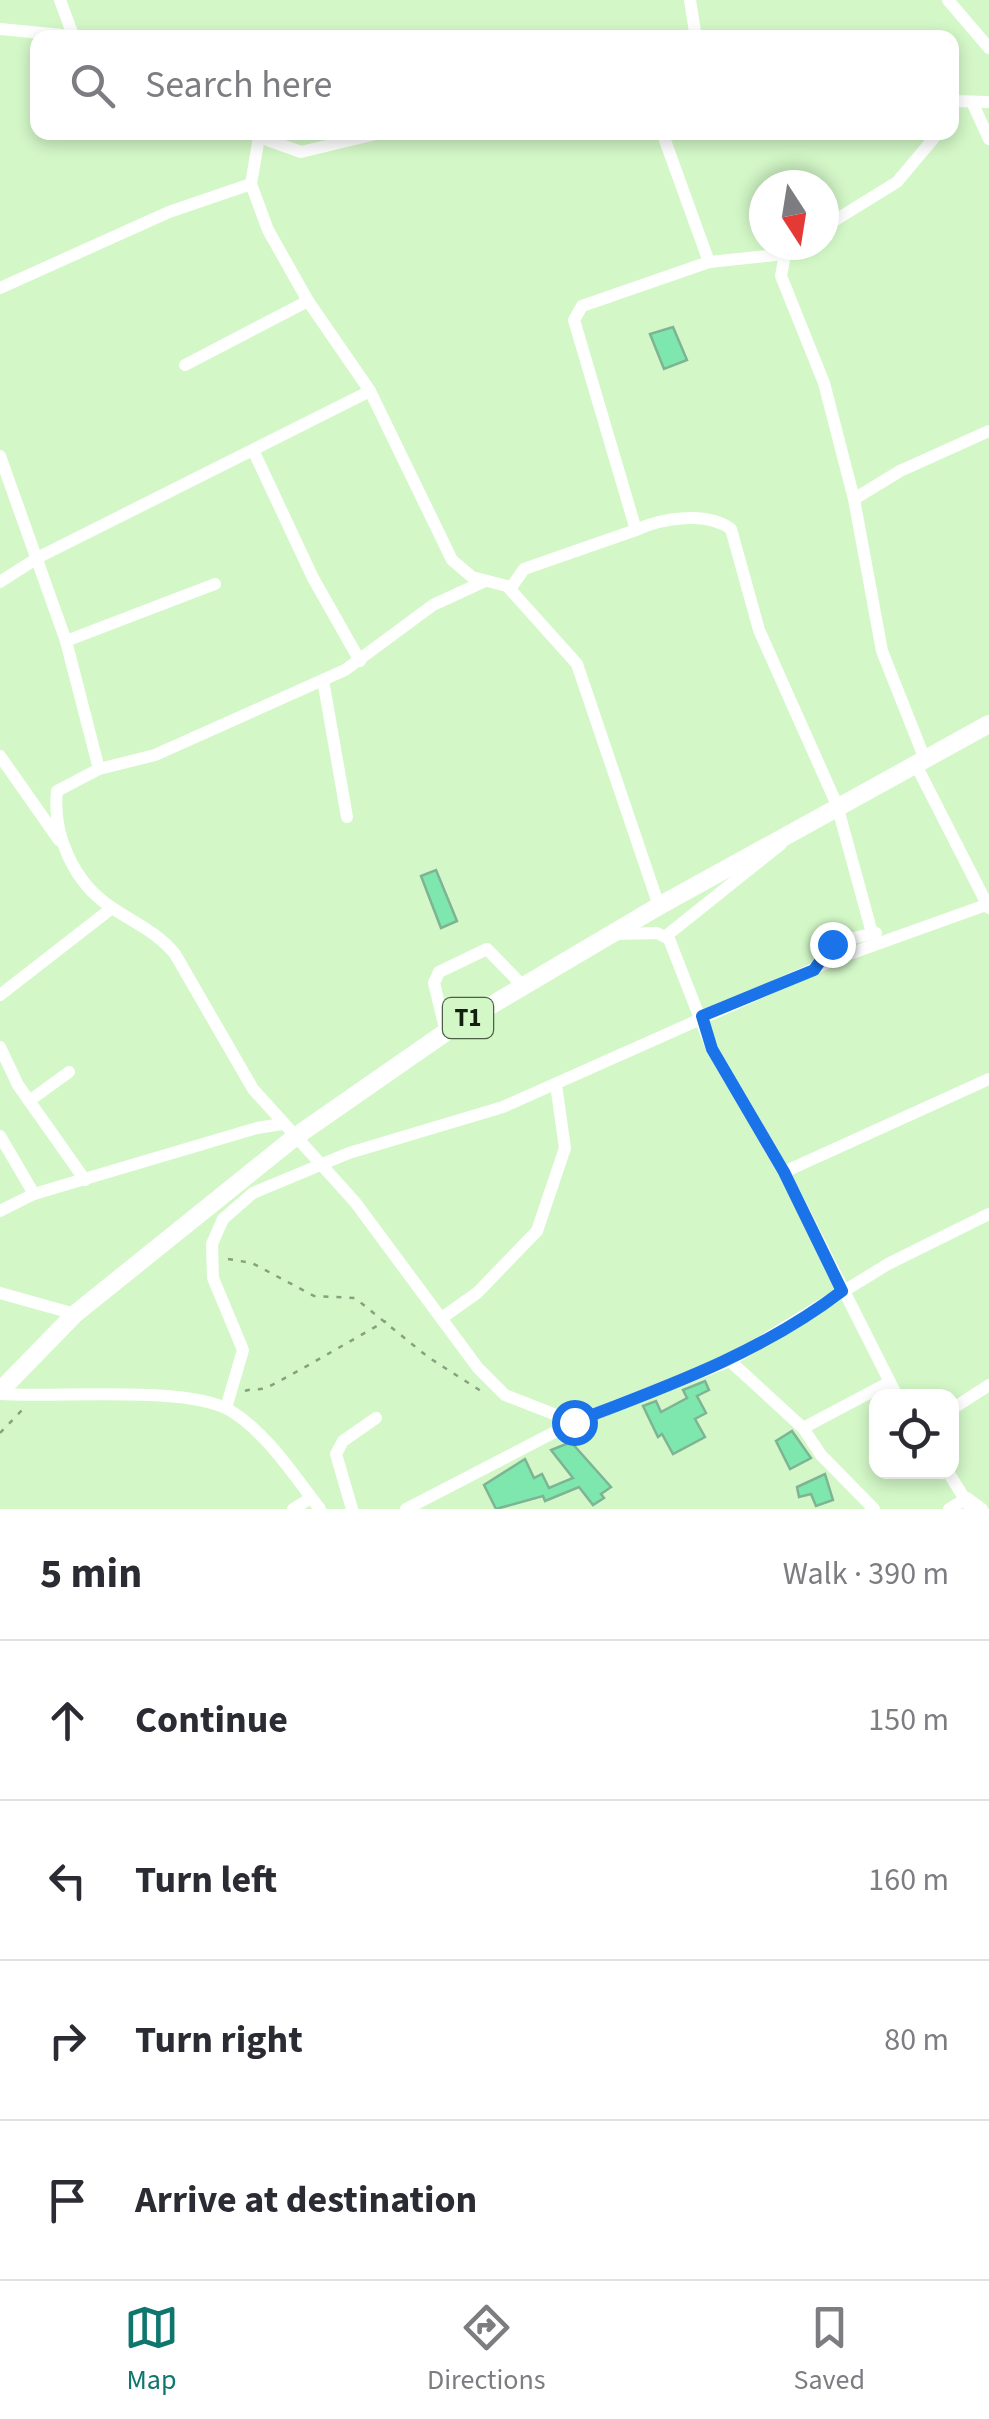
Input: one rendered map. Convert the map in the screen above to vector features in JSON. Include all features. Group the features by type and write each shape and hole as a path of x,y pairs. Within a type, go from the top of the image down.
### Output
{"highway":[{"name":"T1","path":"0,1392 75,1314 288,1131 522,984 837,805 922,765 989,724"}],"street":[{"path":"60,0 71,30"},
{"path":"690,0 695,30"},
{"path":"948,0 984,31 989,48"},
{"path":"0,29 30,32"},
{"path":"972,102 989,139"},
{"path":"959,103 989,102"},
{"path":"254,140 251,184 268,230 308,301 370,391 445,549 462,570 510,589 577,664 658,906"},
{"path":"268,140 301,152 351,140"},
{"path":"665,140 709,262"},
{"path":"839,218 897,182 932,140"},
{"path":"0,288 169,212 251,184"},
{"path":"636,530 574,320 582,306 593,300 709,262 749,256"},
{"path":"228,1409 243,1350 213,1278 215,1232 230,1211 273,1182 460,1122 556,1085 702,1016 916,928 988,906 922,765 882,650 854,499 816,360 781,276 787,260"},
{"path":"186,365 308,301"},
{"path":"0,582 39,557 370,391"},
{"path":"854,499 900,471 989,431"},
{"path":"254,452 314,578 360,661"},
{"path":"0,456 66,641 100,769"},
{"path":"510,589 524,569 672,518 723,524 731,530 759,630 837,805 872,933"},
{"path":"64,846 56,790 100,769 155,755 323,680 360,661 433,604 485,581"},
{"path":"66,641 216,584"},
{"path":"323,680 347,817"},
{"path":"0,756 64,846 82,879 112,908 158,936 174,954 254,1089 356,1202 478,1368 505,1395 574,1422"},
{"path":"613,934 666,936 797,828"},
{"path":"0,995 112,908"},
{"path":"814,970 835,942 916,928"},
{"path":"666,936 702,1016 712,1049 784,1172 892,1389"},
{"path":"446,1032 434,984 439,972 487,949 522,984"},
{"path":"0,1047 29,1101 85,1180"},
{"path":"29,1101 69,1072"},
{"path":"784,1172 989,1078"},
{"path":"443,1317 477,1294 538,1231 565,1148 556,1085"},
{"path":"0,1210 34,1194 257,1128 288,1131"},
{"path":"0,1136 34,1194"},
{"path":"406,1509 574,1422 730,1361 796,1325 842,1291 989,1214"},
{"path":"0,1294 75,1314"},
{"path":"730,1361 804,1428 821,1455 874,1509"},
{"path":"804,1428 888,1383"},
{"path":"959,1404 989,1385"},
{"path":"0,1392 36,1396 183,1397 228,1409 269,1446 315,1504 293,1509"},
{"path":"352,1509 336,1454 343,1441 376,1418"},
{"path":"953,1479 969,1503 982,1509"},
{"path":"949,1509 969,1503"}],"path":[{"path":"212,1256 252,1263 314,1296 355,1298 388,1320 439,1364 486,1394"},
{"path":"228,1409 248,1388 264,1389 388,1320"},
{"path":"0,1433 36,1396"}],"building":[{"path":"673,327 687,360 664,369 650,334"},
{"path":"436,870 457,921 441,928 421,876"},
{"path":"705,1381 709,1390 697,1396 706,1413 695,1419 705,1437 673,1454 662,1434 658,1437 643,1406 656,1401 661,1412 687,1398 683,1390"},
{"path":"792,1431 811,1458 790,1469 776,1441"},
{"path":"571,1442 611,1487 601,1494 604,1498 593,1505 579,1487 545,1501 543,1496 496,1509 484,1485 525,1459 534,1478 542,1474 549,1488 573,1478 551,1450"},
{"path":"825,1474 833,1500 816,1506 811,1494 799,1497 797,1487"}],"route":[{"path":"574,1422 730,1361 796,1325 842,1291 784,1172 712,1049 702,1016 814,970 832,944"}]}
